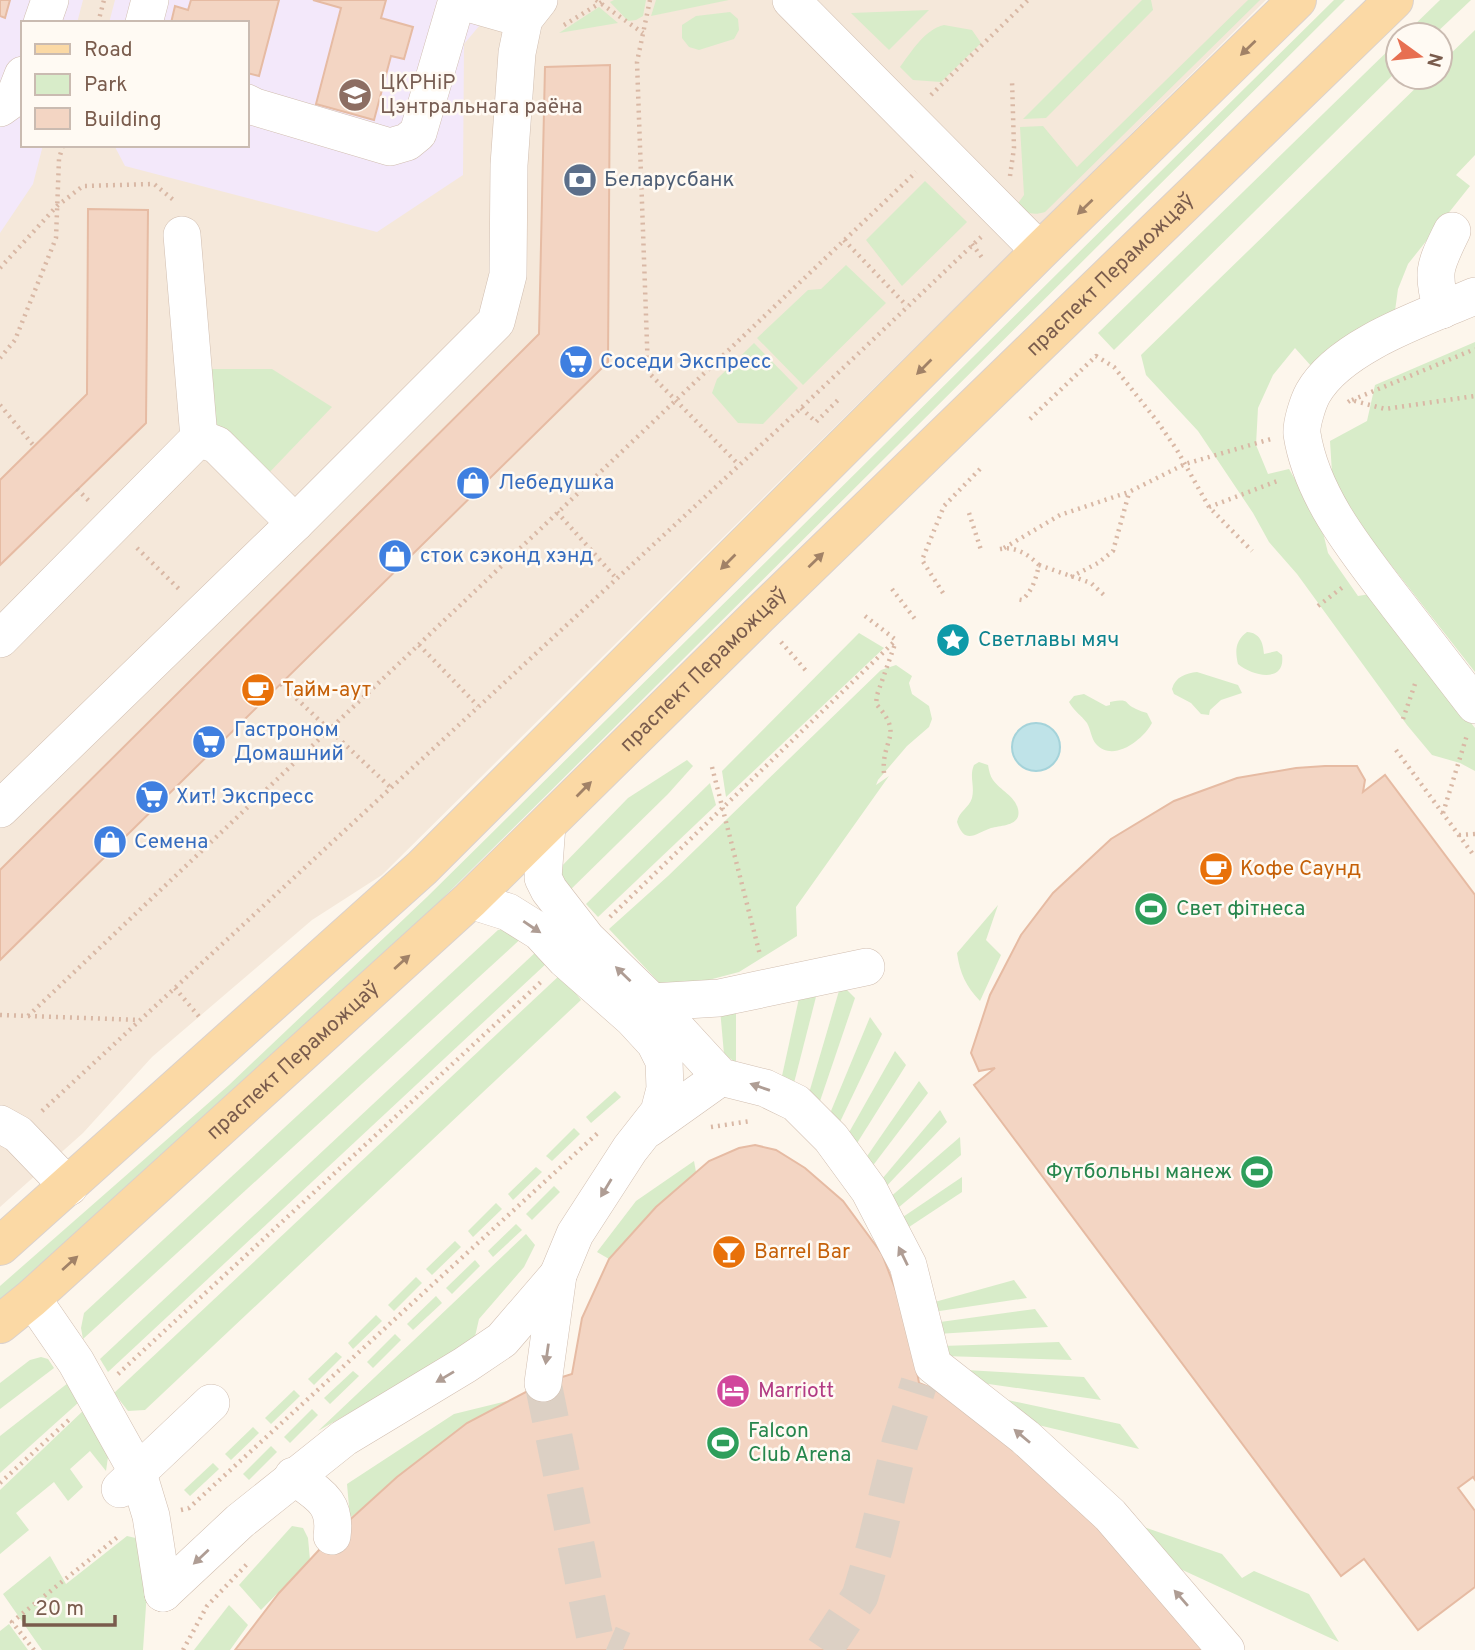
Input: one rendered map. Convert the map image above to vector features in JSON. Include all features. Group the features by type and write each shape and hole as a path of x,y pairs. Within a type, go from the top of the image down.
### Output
{"main road":[{"path":"0,1246 422,868 1040,251 1297,0"},
{"name":"праспект Пераможцаў","path":"0,1324 32,1298 470,900 759,615 1394,0"}],"street":[{"path":"43,21 50,0"},
{"path":"145,21 150,0"},
{"path":"0,809 204,613 496,323 508,275 509,165 517,53 532,9 457,0 418,133 407,142 390,147 248,104"},
{"path":"791,0 1040,251"},
{"path":"0,108 14,99 21,80"},
{"path":"1452,231 1436,263 1434,282 1459,303 1358,348 1328,374 1313,393 1301,430 1311,468 1328,506 1473,714"},
{"path":"0,639 199,438 183,235"},
{"path":"199,438 217,445 295,523"},
{"path":"543,1383 558,1275 575,1234 630,1149 659,1112 665,1089 664,1061 654,1043 576,949 556,900 543,878 547,825"},
{"path":"470,900 508,912 540,932 576,949"},
{"path":"632,1016 866,967"},
{"path":"632,1016 721,1077 765,1088 796,1103 831,1138 869,1190 908,1265 926,1374 1024,1437 1110,1515 1226,1650"},
{"path":"645,1132 721,1077"},
{"path":"9,1128 69,1186"},
{"path":"32,1298 76,1362 95,1396 129,1481 150,1516 163,1593 293,1476 344,1438 502,1340 558,1275"},
{"path":"129,1481 211,1403"},
{"path":"293,1476 325,1499 334,1520 332,1536"}],"path":[{"path":"99,21 104,0"},
{"path":"596,0 643,33"},
{"path":"650,0 637,62 648,372 739,465"},
{"path":"908,118 1028,0"},
{"path":"9,1128 140,1020 801,408 1004,215 1014,148 1012,80"},
{"path":"0,358 15,340 56,238 63,147"},
{"path":"28,1016 939,150"},
{"path":"0,268 57,206 83,186 154,184 181,206 183,235"},
{"path":"844,240 907,306"},
{"path":"972,244 984,258 975,267"},
{"path":"1105,596 1091,583 1039,565 1021,551 1002,549 1060,515 1129,492 1185,464 1301,430 1351,400 1475,349"},
{"path":"1030,419 1096,356 1114,368 1157,421 1209,507 1252,551"},
{"path":"1351,400 1385,409 1475,396"},
{"path":"0,405 34,446"},
{"path":"801,408 816,422 827,410"},
{"path":"1209,507 1311,468"},
{"path":"943,593 922,560 944,506 980,470"},
{"path":"78,489 204,613"},
{"path":"1071,577 1098,563 1113,551 1129,492"},
{"path":"558,512 616,578"},
{"path":"969,513 981,550"},
{"path":"1016,599 1022,600 1027,596 1034,584 1039,565"},
{"path":"892,589 915,619"},
{"path":"759,615 808,673"},
{"path":"865,616 896,640"},
{"path":"884,773 883,758 891,729 889,719 876,704 896,640"},
{"path":"0,1483 576,949 896,640"},
{"path":"419,645 478,706"},
{"path":"281,684 390,787"},
{"path":"1443,813 1473,714"},
{"path":"1396,750 1475,857"},
{"path":"712,767 768,986"},
{"path":"1459,835 1475,834"},
{"path":"0,1015 140,1020"},
{"path":"34,1650 12,1622 140,1519 188,1508 604,1127"}],"shaded area":[{"path":"0,0 1266,0 382,875 312,920 152,1057 83,1133 0,1207"},
{"path":"0,0 83,0 78,21 21,21 21,147 42,147 33,184 0,233"},
{"name":"ЦКРНіР Цэнтральнага раёна","path":"115,0 501,0 464,44 463,175 377,232 125,166 115,147 248,147 248,21 110,21"}],"green space":[{"path":"646,0 643,16 628,21 610,2"},
{"path":"656,0 729,0 651,16"},
{"path":"1142,0 1151,0 1153,10 1046,118 1023,119"},
{"path":"1248,0 1260,0 1045,212 1030,213 1017,205 1024,195 1020,127 1043,126 1077,167"},
{"path":"1334,0 1345,0 435,906 239,1095 0,1301 0,1286 229,1085 427,897"},
{"path":"1440,0 1471,0 1449,21 1418,21"},
{"path":"599,7 618,23 559,33"},
{"path":"929,10 889,50 851,13"},
{"path":"730,12 738,19 739,30 734,39 699,50 689,47 682,38 682,25 696,16"},
{"path":"944,25 972,30 981,43 941,82 913,80 900,67 924,36"},
{"path":"1475,30 1475,155 1456,175 1470,186 1408,264 1398,289 1395,311 1350,334 1312,367 1295,348 1273,375 1258,408 1256,445 1268,474 1289,469 1321,524 1328,553 1358,596 1370,594 1475,728 1475,771 1460,763 1432,755 1407,725 1297,574 1269,542 1253,513 1198,431 1146,375 1141,355 1413,91 1454,91 1454,50"},
{"path":"1384,55 1384,84 1114,350 1098,333"},
{"path":"925,181 967,222 902,286 866,240"},
{"path":"846,265 886,303 803,385 757,338 808,290 821,289"},
{"path":"1475,342 1475,672 1355,519 1332,473 1330,441 1367,421 1375,385"},
{"path":"754,343 798,388 763,424 738,423 712,393 717,379"},
{"path":"204,369 272,369 332,407 265,477 208,416"},
{"path":"1247,632 1260,639 1264,654 1277,651 1282,655 1282,664 1274,674 1251,672 1238,664 1237,647"},
{"path":"859,633 884,648 726,797 722,771"},
{"path":"896,665 912,676 909,683 912,694 929,706 932,719 929,727 907,746 878,780 876,785 889,776 796,907 797,936 739,972 667,991 609,929 668,876 881,670"},
{"path":"1197,672 1238,685 1242,693 1221,700 1210,710 1209,715 1201,714 1191,703 1174,694 1172,689 1182,676"},
{"path":"1084,694 1106,706 1110,705 1110,702 1124,701 1147,713 1152,723 1142,736 1127,747 1111,751 1103,749 1096,744 1087,723 1069,702 1074,696"},
{"path":"687,760 693,766 668,794 564,896 557,871 628,798"},
{"path":"979,762 988,765 996,784 1014,800 1018,815 1010,824 967,836 957,822 972,798 973,769"},
{"path":"710,783 716,805 598,917 586,904"},
{"path":"998,905 986,940 1001,955 980,1001 964,979 957,953"},
{"path":"516,928 526,934 83,1339 81,1328 84,1313 498,930"},
{"path":"538,950 548,962 108,1372 100,1359"},
{"path":"561,974 581,1000 145,1410 128,1411 114,1393"},
{"path":"841,984 855,998 819,1104 809,1093"},
{"path":"818,989 794,1083 782,1076 799,998"},
{"path":"720,1009 736,1009 736,1063 724,1054"},
{"path":"870,1017 882,1034 839,1124 831,1111"},
{"path":"895,1051 906,1065 854,1148 847,1136"},
{"path":"919,1081 928,1093 868,1172 863,1162"},
{"path":"615,1091 621,1097 591,1123 586,1117"},
{"path":"940,1110 947,1122 881,1192 877,1185"},
{"path":"574,1128 580,1134 552,1161 546,1156"},
{"path":"960,1137 961,1155 892,1213 888,1199"},
{"path":"694,1161 696,1172 656,1207 609,1259 597,1252 636,1201"},
{"path":"536,1167 542,1172 513,1200 508,1194"},
{"path":"962,1177 962,1192 903,1231 900,1219"},
{"path":"554,1186 560,1192 532,1220 526,1214"},
{"path":"496,1203 502,1209 473,1237 468,1231"},
{"path":"516,1224 522,1230 493,1257 488,1251"},
{"path":"526,1234 535,1245 524,1267 479,1319 474,1341 318,1431"},
{"path":"455,1241 461,1247 432,1275 426,1269"},
{"path":"475,1260 480,1266 452,1294 446,1288"},
{"path":"416,1277 422,1283 394,1311 388,1305"},
{"path":"1014,1280 1027,1298 933,1312 931,1303"},
{"path":"436,1296 442,1303 413,1330 407,1324"},
{"path":"1035,1309 1048,1327 937,1334 933,1323"},
{"path":"376,1315 382,1321 353,1349 348,1343"},
{"path":"395,1334 401,1340 373,1368 367,1362"},
{"path":"1059,1342 1072,1360 943,1356 942,1346"},
{"path":"336,1352 342,1357 314,1385 308,1379"},
{"path":"41,1357 48,1359 54,1368 0,1409 0,1383 30,1360"},
{"path":"949,1369 1084,1377 1101,1400 961,1380"},
{"path":"353,1371 359,1376 330,1404 324,1398"},
{"path":"68,1383 79,1402 0,1473 0,1436"},
{"path":"294,1390 300,1396 271,1424 265,1418"},
{"path":"980,1394 1120,1424 1139,1449 1009,1418"},
{"path":"511,1400 467,1423 350,1518 347,1484 454,1414"},
{"path":"85,1409 109,1450 106,1471 90,1451 70,1469 83,1487 68,1501 54,1482 16,1513 29,1530 0,1554 0,1490"},
{"path":"312,1409 318,1415 290,1443 284,1437"},
{"path":"253,1427 259,1433 231,1460 225,1454"},
{"path":"271,1446 277,1452 249,1480 243,1474"},
{"path":"213,1463 219,1469 190,1496 184,1490"},
{"path":"1138,1525 1222,1554 1242,1578 1254,1571 1309,1594 1339,1642 1163,1561"},
{"path":"292,1526 303,1528 308,1538 310,1560 261,1610 239,1585"},
{"path":"127,1536 144,1540 147,1591 143,1650 42,1650 3,1594 50,1556 66,1584"},
{"path":"229,1605 248,1625 230,1650 194,1650"},
{"path":"9,1624 28,1650 0,1650 0,1631"}],"water":[{"path":"1036,723 1053,730 1060,747 1053,764 1036,771 1019,764 1012,747 1019,730"}],"building":[{"path":"0,0 10,0 5,18 0,16"},
{"path":"191,0 279,0 259,76 248,73 248,21 171,21 175,6 188,10"},
{"path":"313,0 386,0 381,18 413,27 404,59 391,56 374,120 316,104 341,8"},
{"path":"610,65 608,362 0,960 0,870 539,334 545,67"},
{"path":"88,209 148,210 146,423 0,565 0,480 87,394"},
{"name":"Футбольны манеж","path":"1325,766 1357,766 1365,780 1363,792 1385,775 1475,895 1475,1480 1473,1477 1458,1488 1475,1511 1475,1587 1418,1630 1364,1559 1341,1576 974,1085 995,1068 979,1071 971,1053 990,995 1021,935 1053,893 1111,839 1174,801 1237,778"},
{"name":"Marriott","path":"755,1145 776,1150 805,1168 843,1201 882,1254 909,1325 919,1383 960,1400 1010,1434 1213,1650 235,1650 279,1593 332,1536 397,1477 467,1423 543,1383 572,1374 582,1318 609,1259 656,1207 709,1161 739,1148"}],"tunnel":[{"path":"543,1383 595,1638 623,1650"},
{"path":"824,1650 860,1596 900,1443 919,1383"}],"place":[{"name":"ЦКРНіР Цэнтральнага раёна","path":"355,95"},
{"name":"Беларусбанк","path":"580,180"},
{"name":"Соседи Экспресс","path":"576,362"},
{"name":"Лебедушка","path":"473,483"},
{"name":"сток сэконд хэнд","path":"395,556"},
{"name":"Светлавы мяч","path":"953,640"},
{"name":"Тайм-аут","path":"258,690"},
{"name":"Гастроном Домашний","path":"209,742"},
{"name":"Хит! Экспресс","path":"152,797"},
{"name":"Семена","path":"110,842"},
{"name":"Кофе Саунд","path":"1216,869"},
{"name":"Свет фітнеса","path":"1151,909"},
{"name":"Футбольны манеж","path":"1257,1172"},
{"name":"Barrel Bar","path":"729,1252"},
{"name":"Marriott","path":"733,1391"},
{"name":"Falcon Club Arena","path":"723,1443"}]}
